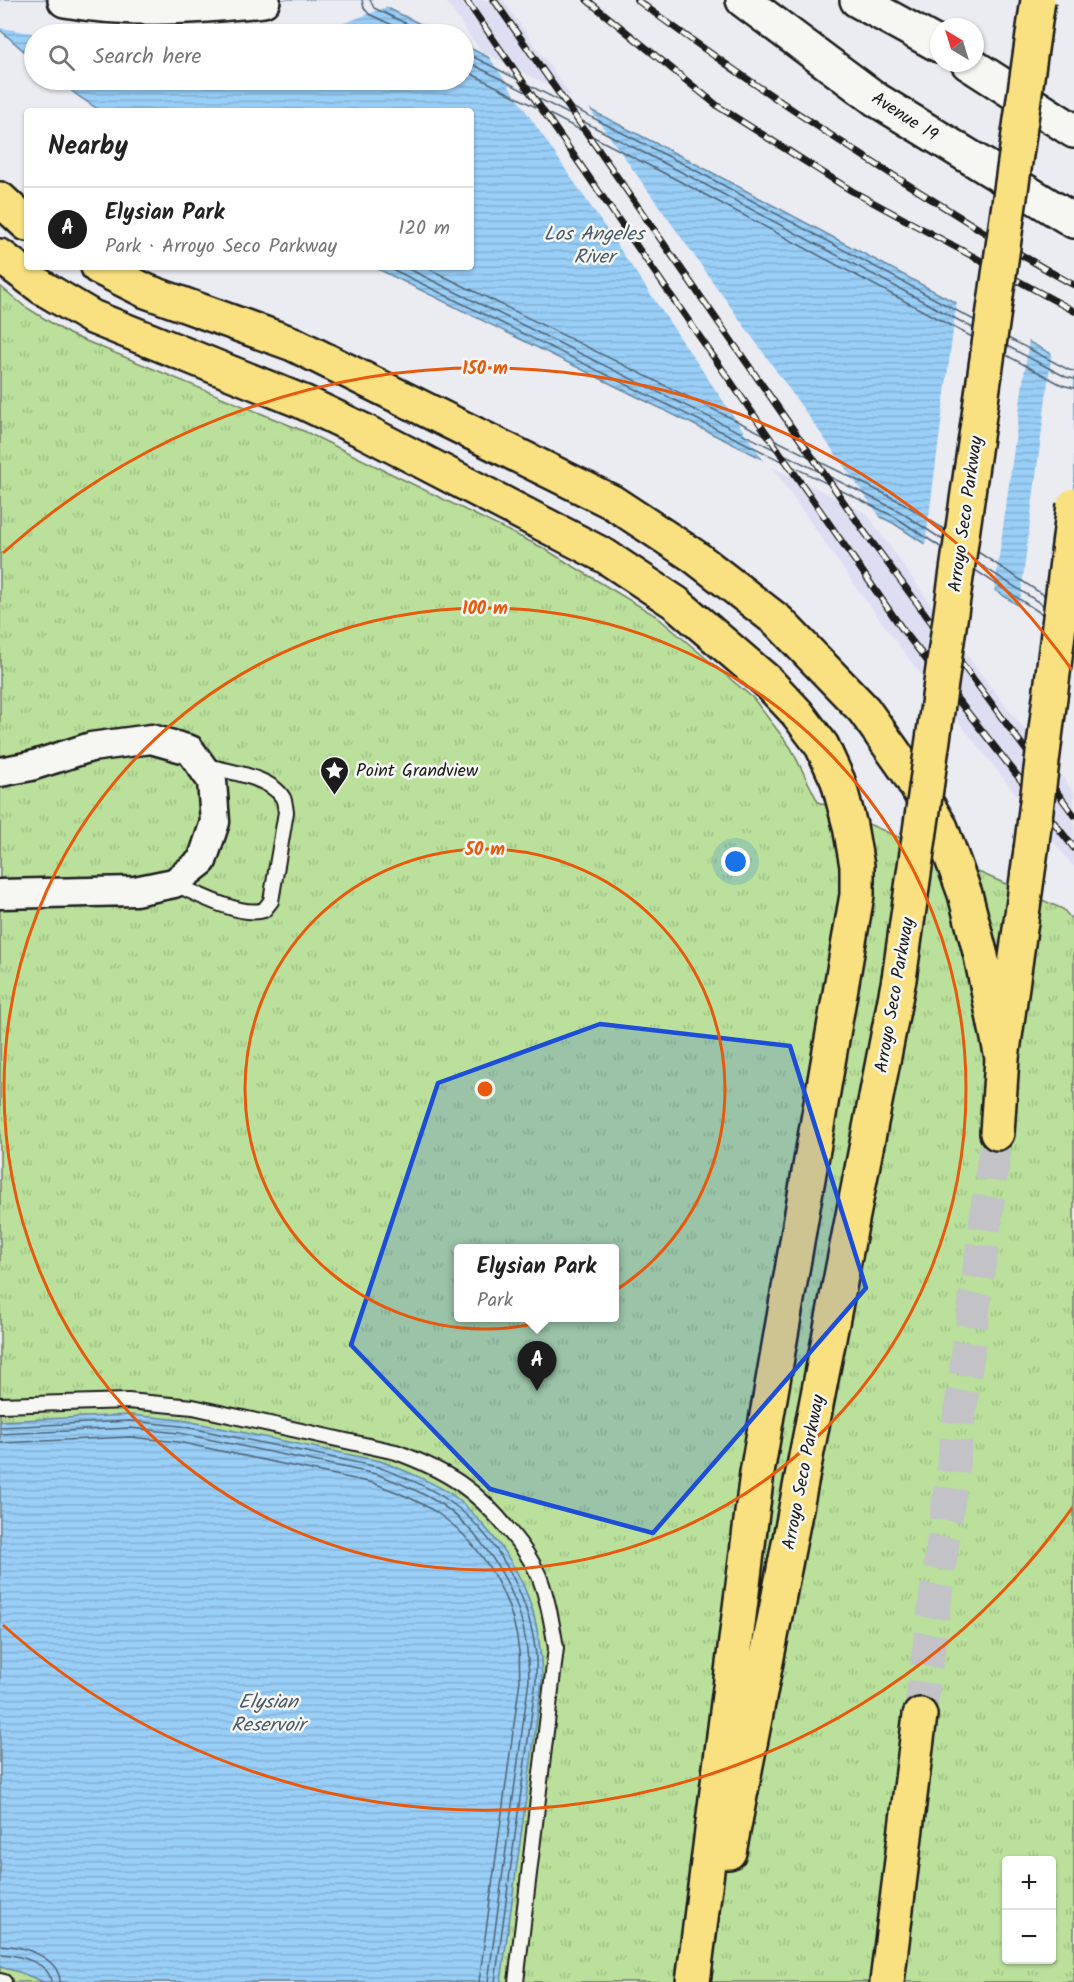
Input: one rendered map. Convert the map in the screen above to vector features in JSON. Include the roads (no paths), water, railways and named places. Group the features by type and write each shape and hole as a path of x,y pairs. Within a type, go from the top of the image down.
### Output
{"highway":[{"name":"Arroyo Seco Parkway","path":"704,1982 899,979 1038,0"},
{"path":"0,199 24,221"},
{"path":"0,256 43,288 92,317 303,402 364,431 605,556 676,603 767,681 797,713 822,746 838,781 850,826 857,866 857,895 757,1473 693,1982"},
{"path":"104,270 146,291 292,344 612,502 694,556 778,621 864,710 908,772 941,828 965,894 981,956 1002,1058"},
{"path":"997,1133 1002,1058 1031,850 1074,505"},
{"path":"887,1982 920,1715"}],"street":[{"path":"64,0 103,7 194,8 263,0"},
{"name":"Avenue 19","path":"743,0 877,100 1074,221"},
{"path":"857,0 930,40"},
{"path":"982,72 1074,131"},
{"path":"0,772 32,766 91,747 151,740 190,750 212,781 215,822 202,861 174,883 135,891 0,894"}],"lane":[{"path":"174,883 210,901 251,911 264,910 271,901 286,812 284,800 278,792 256,778 200,764"},
{"path":"0,1405 128,1401 193,1407 385,1450 425,1463 452,1477 477,1495 498,1516 521,1545 538,1575 550,1611 556,1648 516,1982"}],"water":[{"path":"0,0 371,0 420,24 24,24 24,51 0,30"},
{"name":"Los Angeles River","path":"474,50 696,164 1074,366 1074,642 893,523 380,270 474,270 474,108 96,108 70,90 474,90"},
{"name":"Elysian Reservoir","path":"131,1415 182,1420 380,1461 425,1480 456,1497 469,1509 511,1561 521,1579 534,1617 541,1658 542,1681 501,1982 44,1982 0,1967 0,1421"}],"tunnel":[{"path":"920,1715 997,1133"}],"railway":[{"path":"466,0 903,630 1074,848"},
{"path":"494,0 866,534 1074,815"},
{"path":"587,0 719,107 852,191 1074,311"},
{"path":"637,0 743,76 850,148 998,241 1074,285"}],"place":[{"name":"Point Grandview","path":"335,796"},
{"name":"Elysian Park","path":"537,1391"}]}
